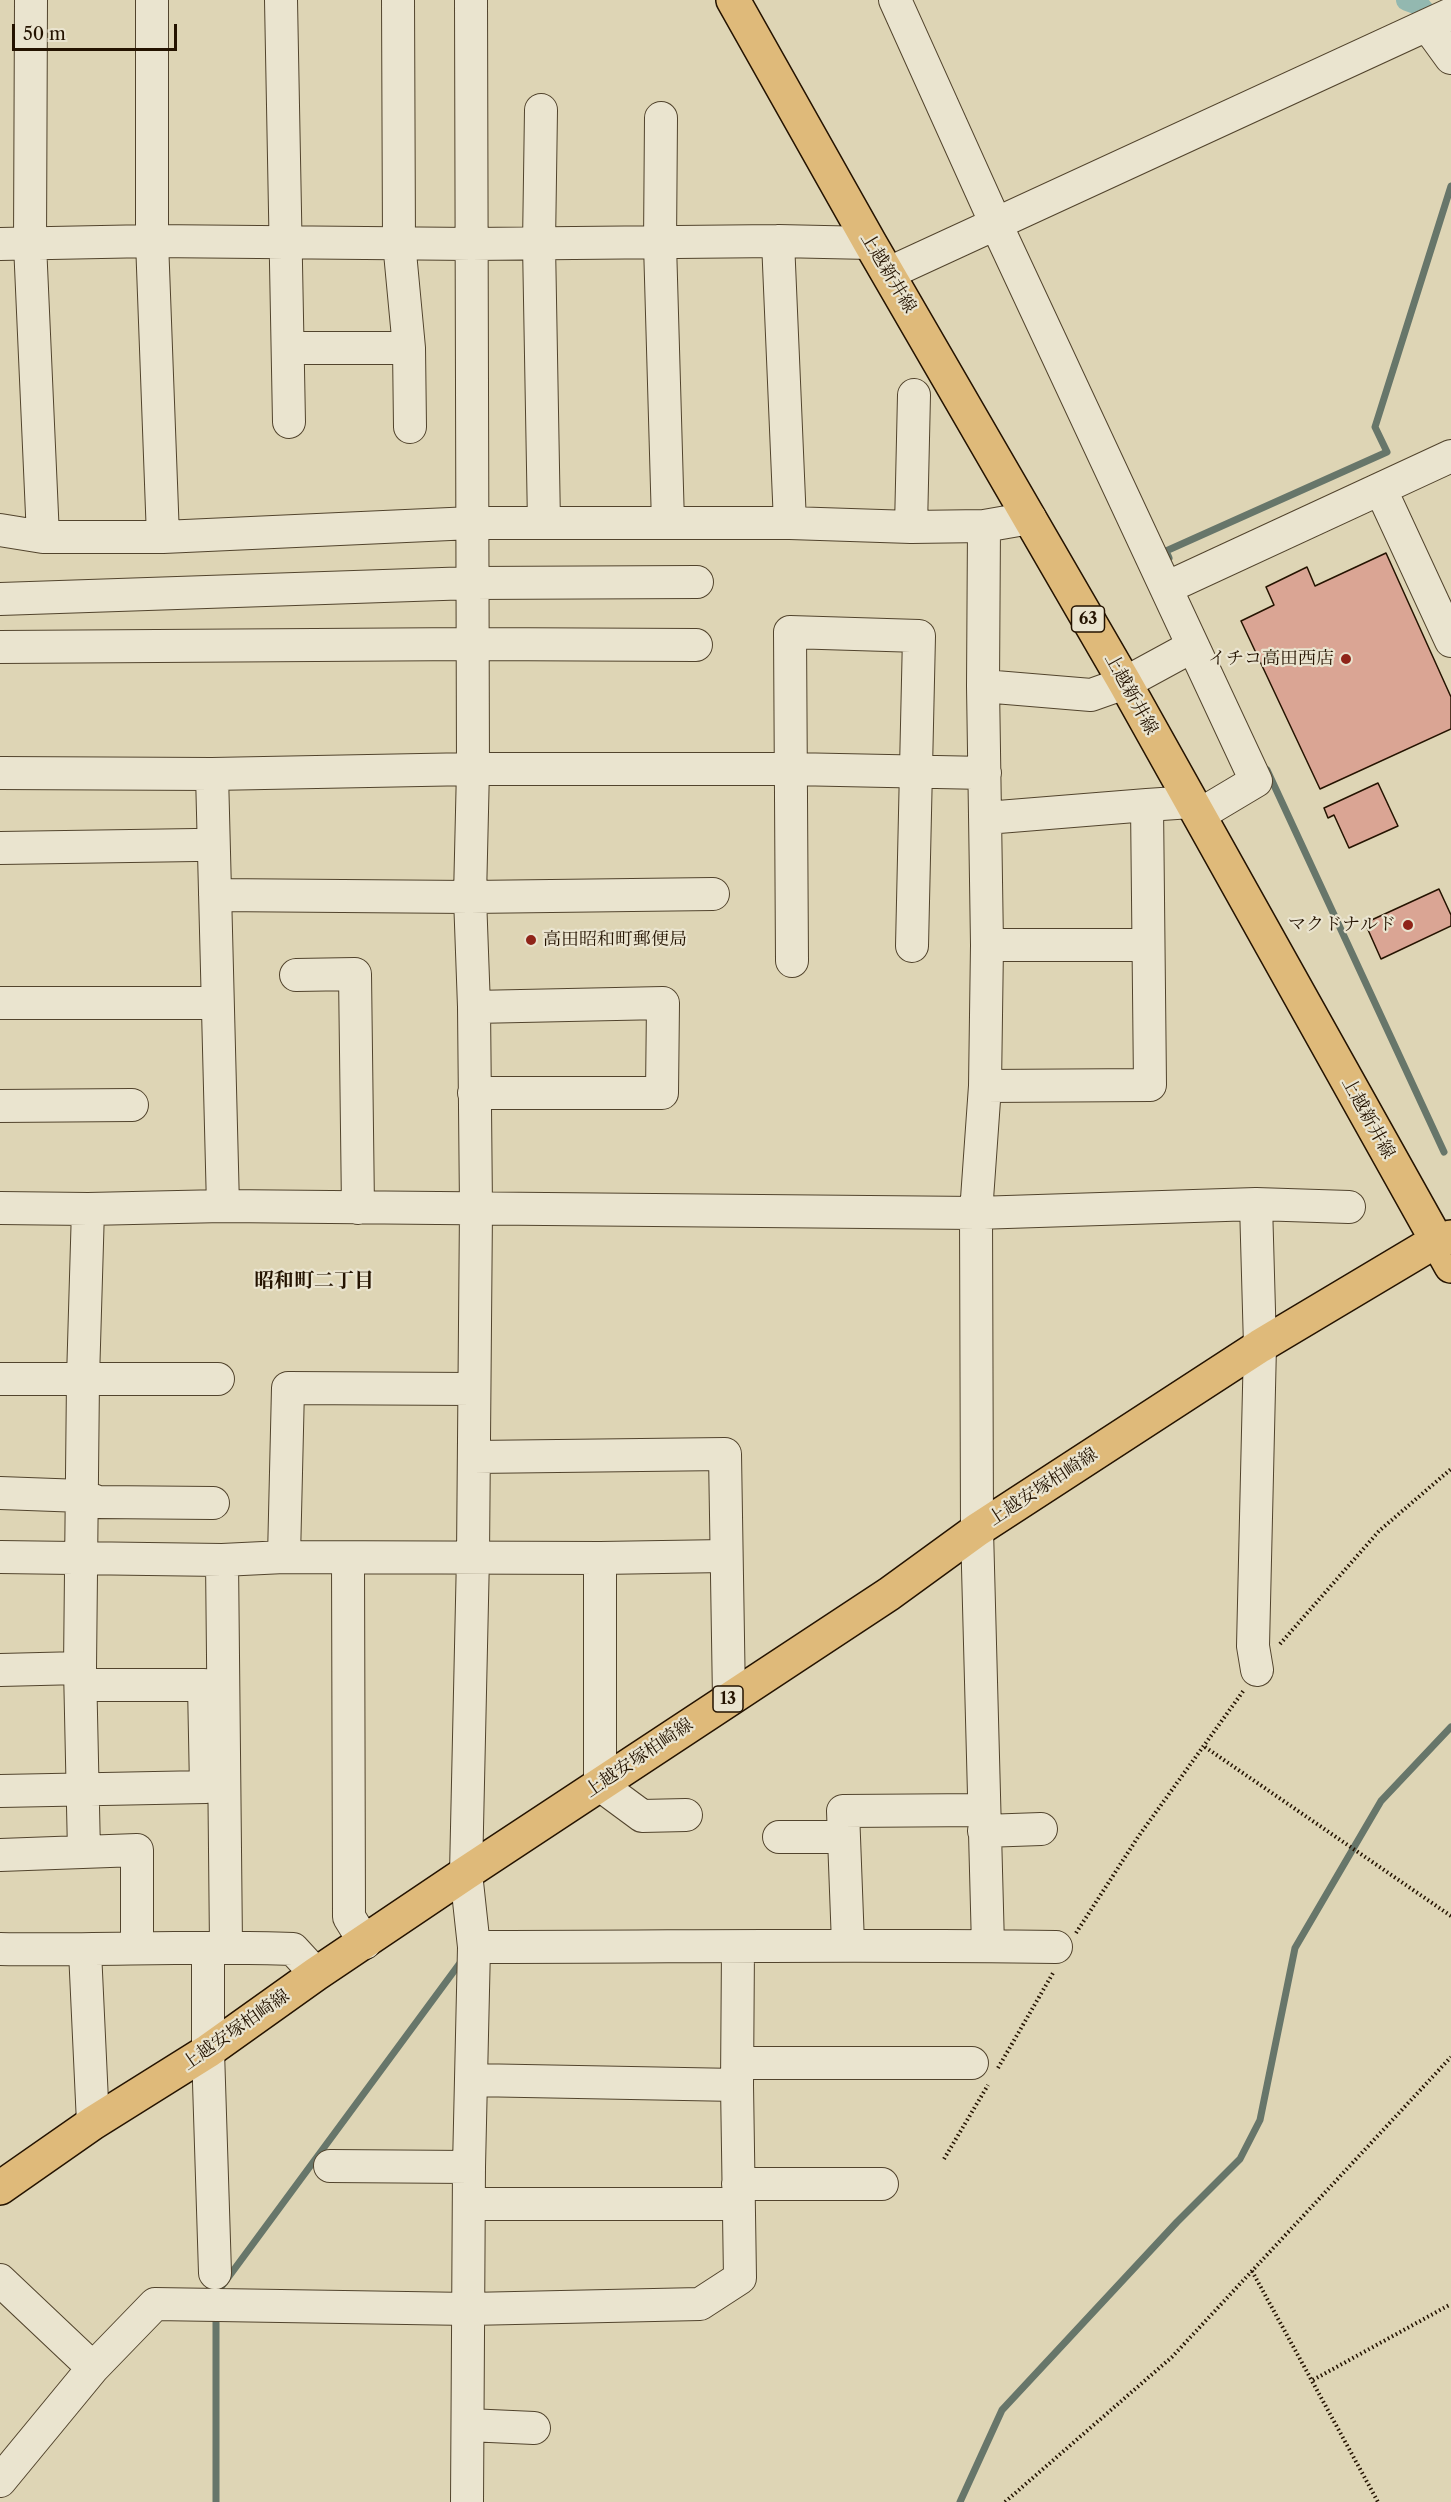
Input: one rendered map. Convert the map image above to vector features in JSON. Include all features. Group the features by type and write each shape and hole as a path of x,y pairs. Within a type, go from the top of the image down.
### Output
{"main road":[{"name":"上越新井線","path":"733,0 1446,1248"},
{"name":"上越安塚柏崎線","path":"0,2188 93,2123 208,2051 316,1974 466,1873 889,1594 977,1530 1260,1346 1446,1248"}],"street":[{"path":"31,0 15,244 43,537"},
{"path":"152,0 152,241 163,537"},
{"path":"281,0 289,422"},
{"path":"398,0 399,242 409,348 410,427"},
{"path":"467,2502 469,2167 474,1947 466,1873 473,1556 476,1208 474,1006 470,897 473,769 471,0"},
{"path":"896,0 996,224 1256,781 1195,809 1147,805 986,818"},
{"path":"889,273 1436,14 1451,58"},
{"path":"541,110 539,244 544,523"},
{"path":"661,118 660,244 668,523"},
{"path":"15,244 152,241 472,244 660,244 778,241 870,243"},
{"path":"778,241 790,523"},
{"path":"288,348 409,348"},
{"path":"911,527 914,395"},
{"path":"1166,588 1451,456"},
{"path":"1381,490 1451,641"},
{"path":"0,530 43,537 163,537 472,523 790,523 911,527 984,526 1030,518"},
{"path":"984,526 983,686 987,945 985,1086 976,1213 977,1530 988,1946"},
{"path":"0,599 472,583 697,582"},
{"path":"792,961 790,632 919,636 912,946"},
{"path":"0,647 696,645"},
{"path":"983,686 1091,695 1125,684 1193,646"},
{"path":"0,773 212,774 473,769 791,769 985,773"},
{"path":"212,774 223,1206"},
{"path":"985,1086 1150,1085 1147,805"},
{"path":"0,848 196,845"},
{"path":"215,895 470,897 713,894"},
{"path":"987,945 1148,945"},
{"path":"296,975 356,974 358,1208"},
{"path":"0,1003 217,1003"},
{"path":"474,1006 663,1003 662,1093 474,1093"},
{"path":"0,1106 132,1105"},
{"path":"1256,1204 1260,1346 1253,1646 1257,1670"},
{"path":"0,1208 223,1206 976,1213 1256,1204 1348,1207"},
{"path":"84,1852 80,1676 82,1379 88,1209"},
{"path":"0,1379 218,1379"},
{"path":"284,1557 277,1388 473,1389"},
{"path":"474,1458 725,1454 729,1698"},
{"path":"0,1493 82,1496 98,1502 213,1503"},
{"path":"0,1557 222,1560 284,1557 348,1559 473,1556 600,1558 725,1556"},
{"path":"600,1558 600,1785 642,1816 686,1815"},
{"path":"348,1559 349,1917 365,1943"},
{"path":"215,2273 208,2051 217,1948 222,1560"},
{"path":"0,1670 204,1685 206,1786 0,1791"},
{"path":"848,1944 843,1811 983,1820 1041,1829"},
{"path":"779,1837 844,1837"},
{"path":"0,1855 137,1850 137,1948"},
{"path":"474,1947 738,1947 848,1944 988,1946 1060,1953"},
{"path":"2,2474 93,2368 155,2304 469,2309 700,2304 740,2278 738,1947"},
{"path":"0,1949 85,1951 137,1948 293,1949 316,1974"},
{"path":"85,1951 93,2123"},
{"path":"472,2080 987,2071"},
{"path":"330,2166 469,2167"},
{"path":"469,2204 738,2194 882,2184"},
{"path":"0,2280 93,2368"},
{"path":"468,2426 534,2428"}],"path":[{"path":"944,2159 987,2071 1060,1953 1138,1837 1205,1747 1257,1670 1379,1531 1451,1469"},
{"path":"1205,1747 1451,1916"},
{"path":"1005,2502 1172,2357 1451,2057"},
{"path":"1252,2271 1378,2502"},
{"path":"1313,2380 1451,2304"}],"building":[{"name":"イチコ高田西店","path":"1386,553 1451,697 1451,729 1320,789 1241,621 1274,605 1266,587 1307,567 1315,586"},
{"path":"1378,783 1398,826 1349,848 1334,815 1328,818 1324,808"},
{"name":"マクドナルド","path":"1439,889 1451,915 1451,926 1381,959 1365,923"}],"waterway":[{"path":"1407,0 1418,4 1442,34"},
{"path":"1418,4 1425,18"},
{"path":"1169,558 1166,551 1387,452 1375,427 1451,186"},
{"path":"1267,770 1444,1152"},
{"path":"960,2502 1002,2410 1177,2222 1240,2159 1260,2120 1295,1948 1381,1801 1451,1727"},
{"path":"216,2297 460,1963"},
{"path":"216,2314 216,2502"}],"place":[{"name":"イチコ高田西店","path":"1346,659"},
{"name":"マクドナルド","path":"1408,925"},
{"name":"高田昭和町郵便局","path":"531,940"}],"district":[{"name":"昭和町二丁目","path":"314,1281"}]}
